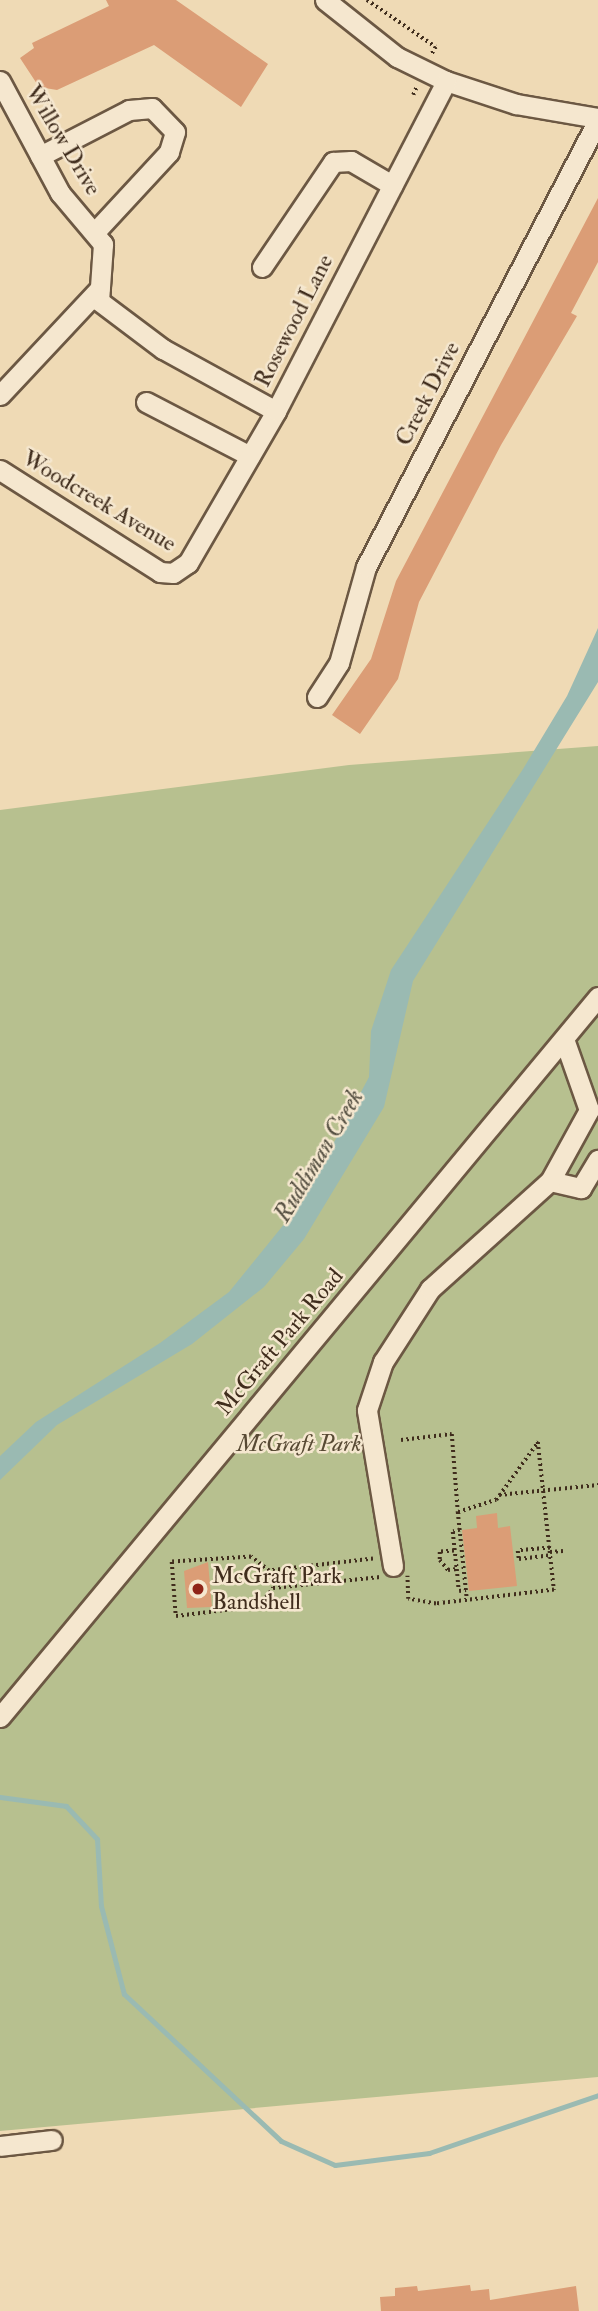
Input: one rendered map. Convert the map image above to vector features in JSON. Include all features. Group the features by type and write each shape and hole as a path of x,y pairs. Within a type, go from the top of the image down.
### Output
{"street":[{"path":"326,0 397,57 446,81 516,104 598,119"},
{"name":"Willow Drive","path":"0,81 60,193 103,244 100,288"},
{"name":"Rosewood Lane","path":"173,573 188,563 276,411 446,81"},
{"path":"40,156 129,110 152,108 174,132 169,152 94,233"},
{"name":"Creek Drive","path":"317,697 339,663 366,567 598,119"},
{"path":"262,267 333,162 351,161 392,185"},
{"path":"100,288 99,301 163,349 276,411"},
{"path":"0,395 100,288"},
{"path":"146,402 250,456"},
{"name":"Woodcreek Avenue","path":"0,470 160,572 173,573"},
{"name":"McGraft Park Road","path":"0,1717 598,998"},
{"path":"393,1561 367,1410 383,1362 430,1289 550,1181 594,1118 564,1039"},
{"path":"550,1181 582,1188 598,1160"},
{"path":"0,2146 52,2140"}],"path":[{"path":"401,1440 452,1434 467,1599"},
{"path":"393,1561 269,1571 251,1557 173,1562 176,1616 259,1606 273,1588 406,1574 408,1599 436,1604 554,1590 538,1443 499,1495 483,1507 458,1512"},
{"path":"499,1495 598,1485"},
{"path":"460,1530 453,1532 459,1591 466,1590"},
{"path":"455,1550 440,1552 439,1560 448,1570 457,1569"},
{"path":"550,1552 519,1559 518,1551 563,1551"}],"green space":[{"name":"McGraft Park","path":"598,746 598,2077 0,2131 0,810 349,765"}],"water":[{"path":"598,628 598,682 413,981 384,1107 304,1239 264,1287 192,1344 57,1425 0,1480 0,1456 36,1422 160,1343 229,1292 302,1202 369,1077 371,1031 391,970 523,769 567,696"}],"building":[{"path":"106,0 176,0 268,64 241,107 154,45 57,90 39,87 20,58 34,48 32,43 109,6"},
{"path":"598,198 598,262 571,313 577,316 501,445 419,602 398,679 360,734 332,715 371,659 396,581"},
{"path":"497,1513 498,1528 510,1526 517,1586 469,1591 462,1530 477,1528 476,1516"},
{"name":"McGraft Park Bandshell","path":"208,1562 212,1607 187,1608 184,1571"},
{"path":"470,2285 471,2291 489,2289 490,2300 576,2286 579,2311 381,2311 380,2297 395,2296 395,2288 417,2286 418,2291"}],"waterway":[{"path":"0,1797 66,1806 97,1839 101,1906 124,1994 281,2141 335,2165 429,2153 598,2095"}],"place":[{"name":"McGraft Park Bandshell","path":"198,1589"}],"water label":[{"name":"Ruddiman Creek","path":"319,1156"}]}
